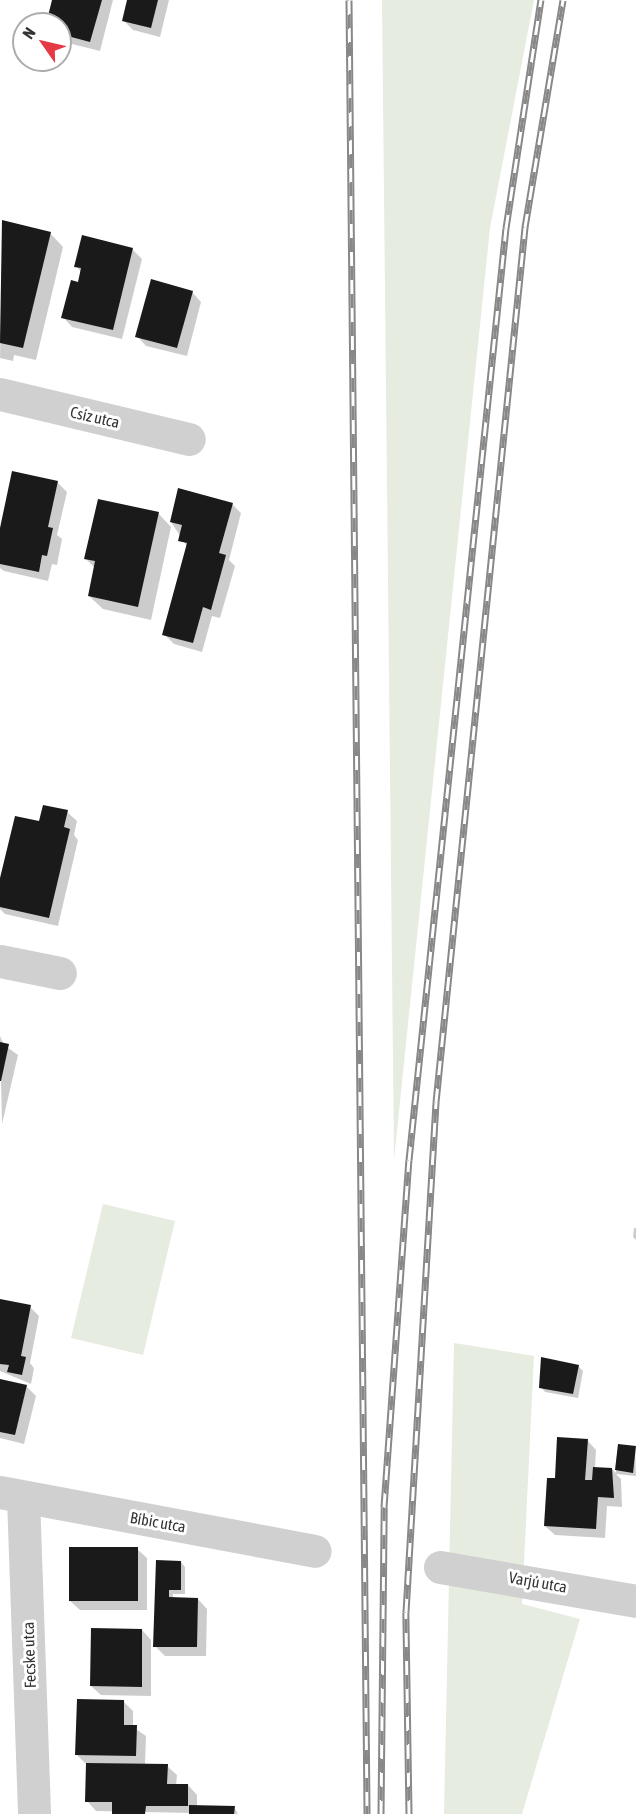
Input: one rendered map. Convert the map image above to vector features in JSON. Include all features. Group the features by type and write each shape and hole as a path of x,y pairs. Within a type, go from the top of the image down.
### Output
{"street":[{"name":"Csíz utca","path":"0,394 189,439"},
{"path":"0,961 60,973"},
{"name":"Bíbic utca","path":"12,1494 315,1551"},
{"name":"Fecske utca","path":"12,1494 34,1814"},
{"name":"Varjú utca","path":"440,1567 636,1601"}],"shaded area":[{"path":"382,0 534,0 490,228 394,1160"},
{"path":"103,1204 175,1221 143,1355 71,1338"},
{"path":"454,1343 534,1356 522,1604 580,1619 522,1814 444,1814"}],"building":[{"path":"52,0 102,0 90,42 72,37 72,12 49,12"},
{"path":"127,0 158,0 151,28 122,21"},
{"path":"2,220 51,232 23,348 0,343"},
{"path":"82,235 133,248 113,330 61,318 71,280 78,282 81,268 74,267"},
{"path":"151,279 193,291 177,348 135,337"},
{"path":"12,471 58,481 48,527 53,528 47,556 42,555 39,572 0,564 0,528"},
{"path":"178,488 233,503 219,553 226,555 211,610 203,607 193,643 162,635 187,543 178,541 182,525 170,522"},
{"path":"98,499 159,512 138,607 88,596 95,561 84,559"},
{"path":"43,805 68,810 64,827 70,829 49,918 0,907 0,878 15,816 39,821"},
{"path":"0,1042 9,1044 1,1081 0,1081"},
{"path":"0,1299 31,1305 21,1356 26,1357 22,1375 7,1372 9,1365 0,1364"},
{"path":"541,1357 579,1365 573,1394 539,1388"},
{"path":"0,1379 27,1385 15,1435 0,1432"},
{"path":"557,1437 588,1439 585,1480 592,1480 593,1467 612,1468 614,1498 598,1497 596,1529 544,1526 547,1478 555,1478"},
{"path":"618,1444 636,1446 633,1473 615,1470"},
{"path":"69,1547 138,1547 138,1601 69,1601"},
{"path":"156,1560 181,1561 181,1590 169,1590 169,1597 198,1598 197,1647 153,1647"},
{"path":"91,1628 142,1629 142,1687 90,1686"},
{"path":"77,1699 124,1700 124,1725 137,1725 136,1756 75,1755"},
{"path":"86,1763 168,1764 167,1784 188,1784 188,1806 146,1806 145,1814 112,1814 112,1802 85,1802"},
{"path":"189,1805 235,1806 234,1814 189,1814"}],"railway":[{"path":"349,0 367,1814"},
{"path":"381,1814 384,1507 409,1160 506,228 541,0"},
{"path":"409,1814 406,1612 436,1102 525,227 563,0"}]}
